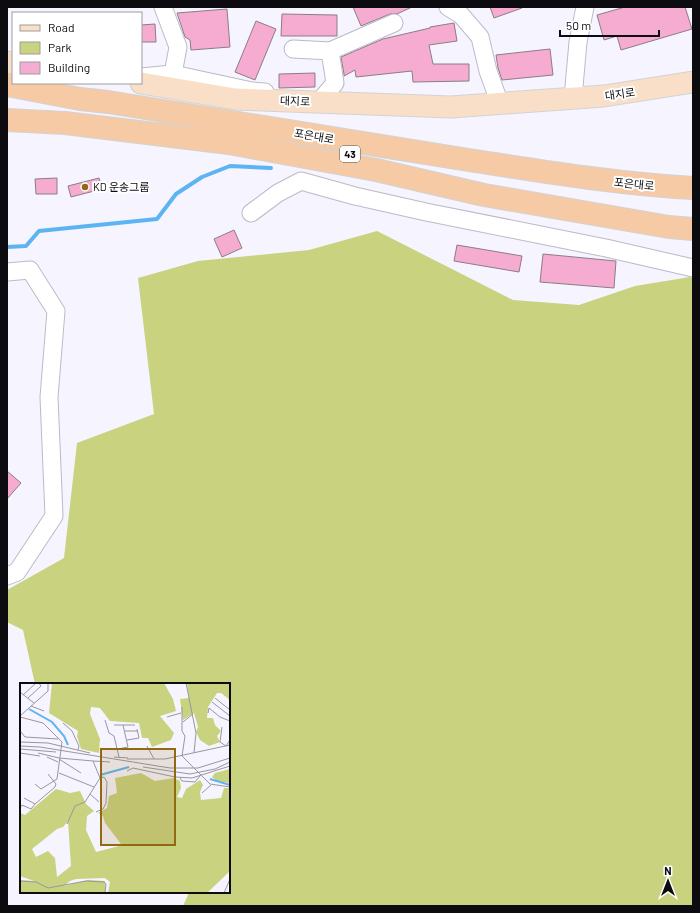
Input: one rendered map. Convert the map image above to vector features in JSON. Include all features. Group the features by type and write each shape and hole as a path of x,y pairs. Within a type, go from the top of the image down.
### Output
{"highway":[{"path":"78,84 108,102"},
{"name":"포은대로","path":"7,85 80,99 108,102 331,139 587,178 654,186 693,188"},
{"name":"포은대로","path":"7,100 254,138 428,167 693,202"},
{"path":"7,120 65,123 229,143 376,170 484,196 693,229"},
{"path":"229,143 254,138"},
{"path":"340,153 376,170"}],"main road":[{"name":"대지로","path":"142,83 235,99 451,107 604,96 693,82"}],"street":[{"path":"163,7 178,47 173,74"},
{"path":"448,7 461,15 480,37 488,71 500,104"},
{"path":"574,98 578,42 585,7"},
{"path":"293,49 330,51 394,24"},
{"path":"324,96 335,83 330,51"},
{"name":"대지로","path":"142,76 173,74 252,91 451,107"},
{"path":"251,213 278,193 301,180 355,196 419,211 606,248 693,268"},
{"path":"7,272 30,270 56,311 49,397 54,516 17,572 7,576"}],"green space":[{"path":"377,231 513,300 579,305 635,286 690,277 693,278 693,906 183,906 188,895 187,893 230,893 230,683 35,683 23,630 7,622 7,590 64,558 77,443 154,414 138,278 198,261 309,250"}],"building":[{"path":"353,7 412,7 397,14 390,14 361,26"},
{"path":"490,7 522,7 522,8 494,18"},
{"path":"625,7 685,7 692,29 621,50 617,36 604,40 597,15"},
{"path":"227,9 230,47 191,50 190,40 185,37 177,13"},
{"path":"282,14 337,15 337,36 281,36"},
{"path":"256,21 276,29 255,80 235,72"},
{"path":"454,23 457,41 429,45 433,64 469,64 469,81 413,82 412,71 356,77 355,70 344,76 341,57 383,39 430,27"},
{"path":"155,24 156,42 142,42 142,25"},
{"path":"550,49 553,75 502,80 496,55"},
{"path":"315,73 315,87 279,88 279,74"},
{"path":"57,178 57,194 36,194 35,179"},
{"name":"KD 운송그룹","path":"99,178 102,189 71,197 68,186"},
{"path":"234,230 242,248 222,257 214,239"},
{"path":"457,245 522,256 519,272 454,261"},
{"path":"543,254 616,261 614,288 540,282"},
{"path":"7,471 21,483 7,499"}],"waterway":[{"path":"7,247 26,246 39,231 157,219 176,194 202,177 230,166 271,168"}],"place":[{"name":"KD 운송그룹","path":"85,187"}]}
